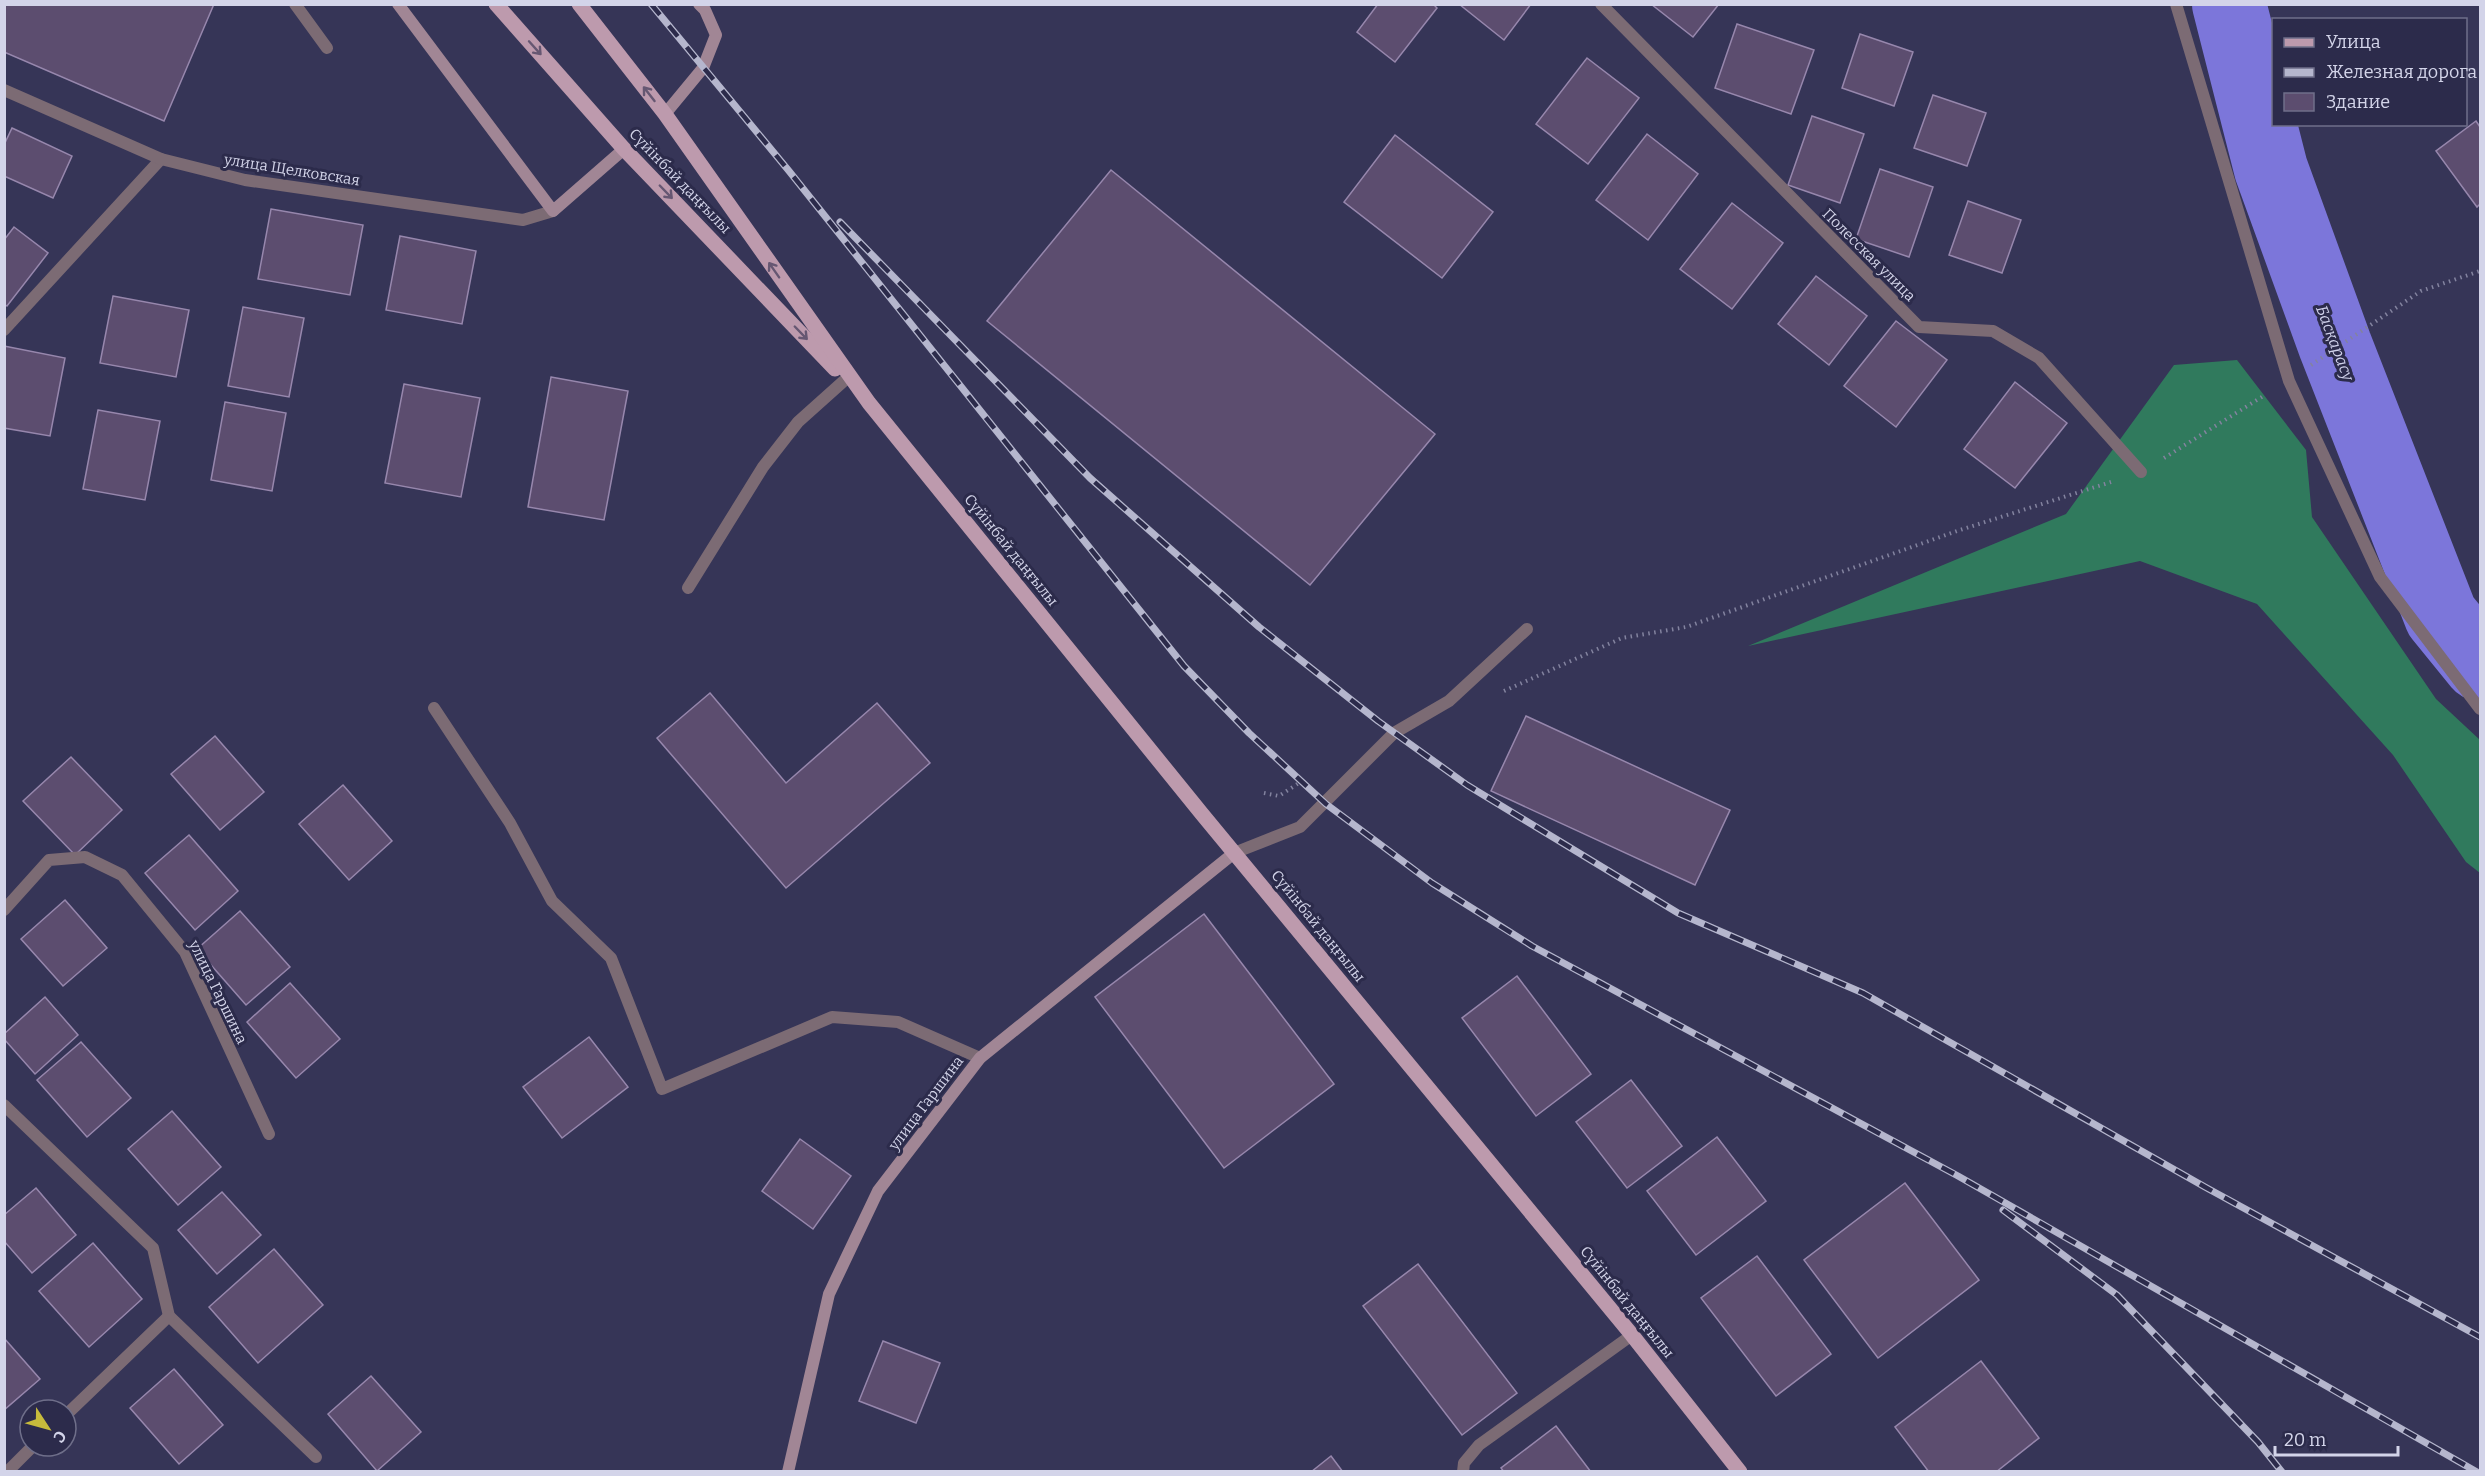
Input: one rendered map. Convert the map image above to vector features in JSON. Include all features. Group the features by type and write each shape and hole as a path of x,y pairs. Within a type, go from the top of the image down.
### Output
{"main road":[{"name":"Сүйінбай даңғылы","path":"496,4 624,149 869,403"},
{"name":"Сүйінбай даңғылы","path":"579,4 664,114 869,403 1234,853 1632,1335 1740,1472"}],"street":[{"path":"295,4 327,48"},
{"path":"398,4 553,212 624,149"},
{"path":"664,114 703,68 716,35 705,10 699,4"},
{"name":"Полесская улица","path":"1601,4 1919,327 1993,331 2039,358 2141,472"},
{"path":"2176,4 2290,380 2380,577 2481,709"},
{"name":"улица Щелковская","path":"4,90 161,159 245,180 523,220 553,212"},
{"path":"4,330 161,159"},
{"path":"688,588 763,467 798,422 846,379"},
{"path":"1234,853 1300,827 1394,733 1449,701 1527,629"},
{"path":"434,708 510,823 552,901 611,958 662,1089 832,1017 898,1022 980,1058"},
{"name":"улица Гаршина","path":"788,1472 829,1294 878,1191 980,1058 1234,853"},
{"name":"улица Гаршина","path":"4,910 49,860 85,857 122,874 185,952 269,1134"},
{"path":"4,1105 153,1248 169,1316 316,1456"},
{"path":"78,1403 169,1316"},
{"path":"1463,1472 1464,1463 1479,1445 1632,1335"},
{"path":"7,1472 21,1458"}],"path":[{"path":"1498,693 1622,638 1686,627 1960,530 2141,472 2290,380 2421,291 2481,271"},
{"path":"1264,793 1279,796 1310,775"}],"green space":[{"path":"2237,360 2306,450 2312,517 2436,699 2480,740 2480,873 2466,862 2393,755 2257,604 2140,561 1748,646 2066,514 2174,365"}],"building":[{"path":"4,4 214,4 164,121 4,52"},
{"path":"1378,4 1433,4 1437,8 1395,62 1357,32"},
{"path":"1459,4 1531,4 1504,40"},
{"path":"1651,4 1719,4 1693,37"},
{"path":"1737,24 1814,50 1791,114 1715,88"},
{"path":"1860,34 1913,52 1894,106 1842,88"},
{"path":"1587,58 1639,98 1588,164 1536,124"},
{"path":"1933,95 1986,113 1967,166 1914,148"},
{"path":"1812,116 1864,134 1840,203 1788,185"},
{"path":"2476,121 2480,127 2480,204 2477,207 2436,151"},
{"path":"12,128 72,156 53,198 4,176 4,145"},
{"path":"1647,134 1698,174 1648,240 1596,200"},
{"path":"1395,135 1493,212 1442,278 1344,202"},
{"path":"1880,169 1933,187 1909,257 1856,239"},
{"path":"1111,170 1435,434 1310,585 987,321"},
{"path":"1968,201 2021,220 2002,273 1949,255"},
{"path":"1732,203 1783,243 1732,309 1680,269"},
{"path":"271,209 363,225 350,295 258,279"},
{"path":"14,227 48,253 7,306 4,304 4,240"},
{"path":"400,236 476,251 462,324 386,310"},
{"path":"1816,276 1867,316 1829,365 1778,324"},
{"path":"113,296 189,310 176,377 100,363"},
{"path":"243,307 304,318 289,397 228,386"},
{"path":"1896,321 1947,360 1896,427 1844,386"},
{"path":"4,346 65,358 50,436 4,428"},
{"path":"551,377 628,391 604,520 528,507"},
{"path":"2015,382 2067,423 2015,488 1964,449"},
{"path":"404,384 480,398 461,497 385,483"},
{"path":"225,402 286,413 272,491 211,480"},
{"path":"98,410 160,421 145,500 83,489"},
{"path":"710,693 786,783 877,703 930,763 786,888 657,738"},
{"path":"1526,716 1730,810 1695,885 1491,791"},
{"path":"215,736 264,792 220,830 171,774"},
{"path":"71,757 122,810 75,855 23,801"},
{"path":"343,785 392,841 349,880 299,824"},
{"path":"189,835 238,891 195,930 145,873"},
{"path":"65,900 107,948 63,986 21,939"},
{"path":"240,911 290,967 246,1005 197,949"},
{"path":"1204,914 1334,1084 1224,1168 1095,997"},
{"path":"1517,976 1591,1074 1536,1116 1462,1018"},
{"path":"290,983 340,1039 296,1078 247,1022"},
{"path":"45,997 78,1035 35,1074 4,1039 4,1034"},
{"path":"589,1037 628,1087 562,1138 523,1087"},
{"path":"81,1042 131,1098 87,1137 37,1080"},
{"path":"1631,1080 1682,1146 1627,1188 1576,1122"},
{"path":"172,1111 221,1167 178,1205 128,1149"},
{"path":"1717,1137 1766,1201 1696,1255 1647,1191"},
{"path":"800,1139 851,1176 813,1229 762,1191"},
{"path":"1905,1183 1979,1280 1878,1358 1804,1260"},
{"path":"36,1188 76,1235 32,1273 4,1241 4,1215"},
{"path":"222,1192 261,1235 217,1274 178,1230"},
{"path":"93,1243 142,1299 89,1347 39,1291"},
{"path":"274,1249 323,1305 258,1363 209,1307"},
{"path":"1757,1256 1831,1354 1776,1396 1701,1298"},
{"path":"1418,1264 1517,1393 1462,1435 1363,1306"},
{"path":"4,1338 40,1379 4,1410"},
{"path":"883,1341 940,1363 916,1423 859,1401"},
{"path":"1981,1361 2039,1438 1996,1472 1929,1472 1895,1427"},
{"path":"174,1369 223,1425 179,1464 130,1408"},
{"path":"371,1376 421,1432 377,1471 328,1414"},
{"path":"1556,1426 1591,1472 1504,1472 1501,1468"},
{"path":"1331,1456 1343,1472 1311,1472"}],"waterway":[{"name":"Басқарасу","path":"2229,4 2271,169 2335,345 2441,616 2480,664"}],"railway":[{"path":"651,4 789,171 1184,666 1249,733 1326,804 1432,883 1532,946 1958,1176 2477,1472"},
{"path":"840,222 1090,478 1259,627 1378,721 1467,785 1678,913 1863,993 2205,1187 2480,1337"},
{"path":"2003,1210 2117,1295 2258,1442 2282,1472"}]}
